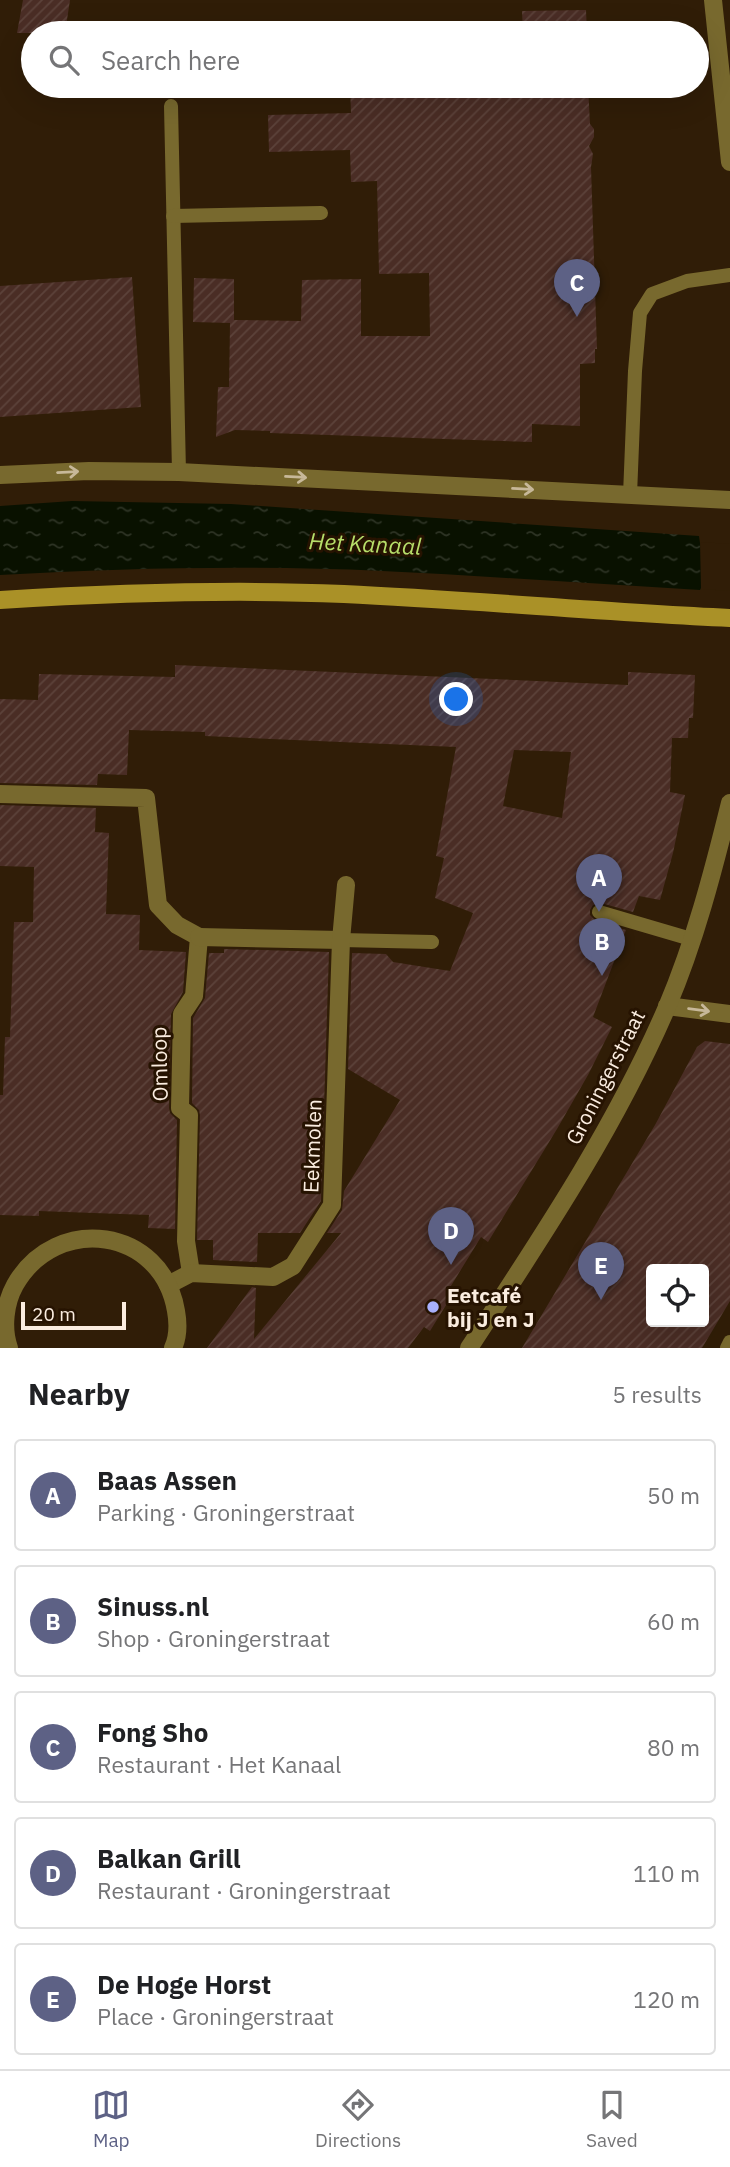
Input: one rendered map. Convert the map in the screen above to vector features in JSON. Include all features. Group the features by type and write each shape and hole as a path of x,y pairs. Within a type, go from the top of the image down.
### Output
{"main road":[{"path":"0,600 224,592 343,594 730,618"}],"street":[{"path":"713,0 730,162"},
{"path":"0,475 89,471 179,472 730,500"},
{"path":"0,794 146,798 159,905 177,925 199,937 341,940"},
{"name":"Groningerstraat","path":"469,1348 547,1228 610,1123 667,1006 707,896 730,803"},
{"name":"Eekmolen","path":"191,1273 273,1277 293,1266 332,1205 341,940 346,885"},
{"name":"Omloop","path":"191,1273 186,1241 189,1115 180,1108 181,1014 194,996 199,937"},
{"path":"667,1006 730,1014"},
{"path":"9,1348 5,1322 10,1294 24,1270 45,1251 71,1240 100,1238 128,1245 151,1262 168,1285 177,1318 173,1348"},
{"path":"168,1285 191,1273"}],"lane":[{"path":"171,106 179,472"},
{"path":"173,216 321,213"},
{"path":"630,495 640,313 652,294 687,281 730,275"},
{"path":"599,912 691,939"},
{"path":"341,940 432,942"},
{"path":"727,1348 730,1342"}],"water":[{"name":"Het Kanaal","path":"72,501 231,504 699,536 700,543 730,545 730,590 287,568 143,569 0,575 0,506"}],"pier":[{"path":"700,542 730,544 730,591 701,589"}],"building":[{"path":"23,0 70,0 67,21 21,21 21,33 17,33"},
{"path":"586,10 586,21 522,21 522,11"},
{"path":"350,98 589,98 590,124 594,129 594,137 589,146 593,154 591,167 597,349 595,363 580,364 580,426 532,424 532,442 235,430 216,437 218,387 229,387 230,323 193,322 194,278 234,279 234,320 301,321 302,280 361,279 361,336 430,336 429,273 379,274 377,181 351,182 350,150 269,152 268,115 351,113"},
{"path":"132,277 141,407 0,417 0,286"},
{"path":"175,665 628,685 628,672 695,675 693,718 689,718 688,738 672,738 670,792 685,795 660,900 639,896 633,912 601,903 593,905 590,910 590,915 596,921 626,930 593,1017 612,1027 557,1129 488,1242 481,1237 446,1294 451,1297 430,1331 424,1327 408,1348 207,1348 252,1287 256,1288 254,1339 341,1233 327,1233 342,1210 344,1191 400,1100 348,1069 352,953 386,954 393,962 450,971 473,913 435,898 444,858 436,856 456,747 129,730 127,775 98,774 97,785 0,783 0,699 38,700 39,674 175,677","holes":["514,750 571,752 562,818 503,806"]},
{"path":"0,805 96,808 95,832 109,833 106,914 140,915 139,950 186,952 183,992 171,1014 169,1108 177,1120 175,1229 148,1228 149,1215 39,1211 39,1216 0,1215 0,1095 3,1095 5,1037 10,1037 14,922 33,922 34,867 0,866"},
{"path":"224,949 329,952 321,1201 300,1233 258,1233 257,1262 213,1260 213,1240 197,1240 200,1115 192,1103 193,1018 205,998 209,953 224,953"},
{"path":"705,1041 730,1044 730,1301 702,1348 522,1348 655,1125 697,1047"}],"place":[{"name":"Fong Sho","path":"577,317"},
{"name":"Baas Assen","path":"599,912"},
{"name":"Sinuss.nl","path":"602,976"},
{"name":"Balkan Grill","path":"451,1265"},
{"name":"De Hoge Horst","path":"601,1300"},
{"name":"Eetcafé bij J en J","path":"433,1307"}]}
